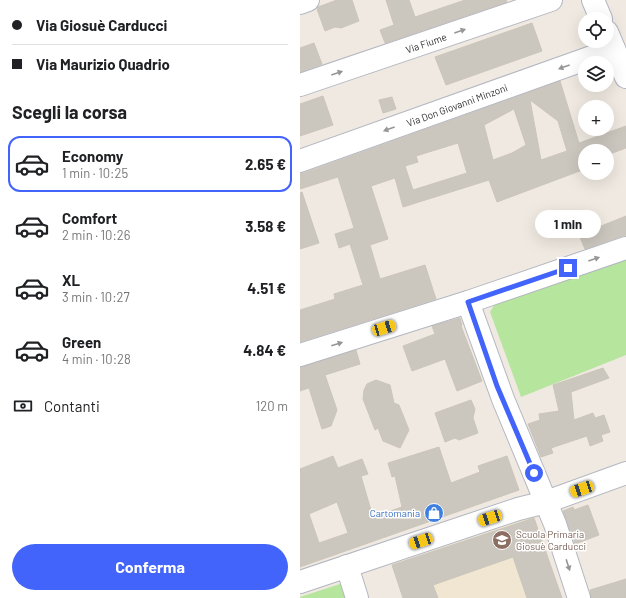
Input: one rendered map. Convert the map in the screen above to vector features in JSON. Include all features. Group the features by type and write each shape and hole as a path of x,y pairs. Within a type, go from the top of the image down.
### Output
{"street":[{"path":"300,3 308,0"},
{"name":"Via Fiume","path":"300,85 551,0"},
{"path":"593,0 598,12"},
{"name":"Via Don Giovanni Minzoni","path":"300,161 593,48"},
{"path":"614,48 626,76"},
{"path":"300,355 468,302 626,248"},
{"path":"468,302 497,386 555,524 579,598"},
{"path":"300,582 518,509 546,502 626,473"},
{"path":"347,566 358,598"}],"shaded area":[{"name":"Scuola Primaria Giosuè Carducci","path":"534,516 562,598 403,598 392,565"}],"green space":[{"path":"626,254 626,355 521,397 490,312 496,302"},
{"path":"343,583 348,598 300,598 300,597"}],"building":[{"path":"337,0 352,0 359,21 341,28 335,27 325,31 317,9 318,7"},
{"path":"386,0 409,0 415,17 465,0 506,0 507,2 385,43 380,30 394,25"},
{"path":"532,23 542,51 446,85 435,57"},
{"path":"314,43 322,64 300,72 300,48"},
{"path":"560,81 579,143 598,136 614,136 614,130 626,126 626,148 614,152 614,144 578,144 578,172 497,202 489,180 403,207 395,178 371,186 388,239 370,245 380,279 425,265 436,299 300,342 300,310 335,299 334,294 363,285 350,244 339,248 335,234 354,228 338,177 300,189 300,173 304,173","holes":["530,100 558,121 567,151 541,160","514,109 526,145 512,153 493,160 484,125","458,143 467,173 413,190 405,166 418,162 416,156"]},
{"path":"323,96 333,125 300,136 300,104"},
{"path":"392,97 396,109 383,113 379,100"},
{"path":"302,192 319,243 300,249 300,193"},
{"path":"626,216 626,235 585,249 579,235"},
{"path":"460,318 461,326 482,381 457,391 445,359 412,371 403,346 435,334 432,326"},
{"path":"356,350 360,364 325,375 337,410 331,426 322,429 309,388 300,391 300,367"},
{"path":"603,368 609,378 571,392 574,420 593,413 595,418 604,415 610,432 601,435 603,441 590,446 587,436 551,448 553,453 541,457 528,424 540,420 539,414 559,411 553,385"},
{"path":"376,380 390,385 394,403 399,405 409,430 400,448 383,441 378,428 375,430 363,399 364,390 367,384"},
{"path":"471,400 475,409 473,418 478,433 459,440 455,438 445,442 435,413"},
{"path":"439,447 451,483 480,472 478,466 507,456 519,490 300,567 300,469 333,456 338,468 362,459 368,474 361,476 373,517 402,507 395,476 392,477 388,463","holes":["337,502 348,533 319,543 309,514"]},
{"path":"588,505 599,535 575,544 563,511 573,507 574,510"},
{"name":"Scuola Primaria Giosuè Carducci","path":"534,518 562,598 527,598 513,557 433,585 438,598 403,598 392,565"},
{"path":"626,579 626,598 591,598 590,590"}],"place":[{"name":"Cartomania","path":"434,513"},
{"name":"Scuola Primaria Giosuè Carducci","path":"502,540"}],"route":[{"path":"534,473 497,386 468,302 568,268"}]}
